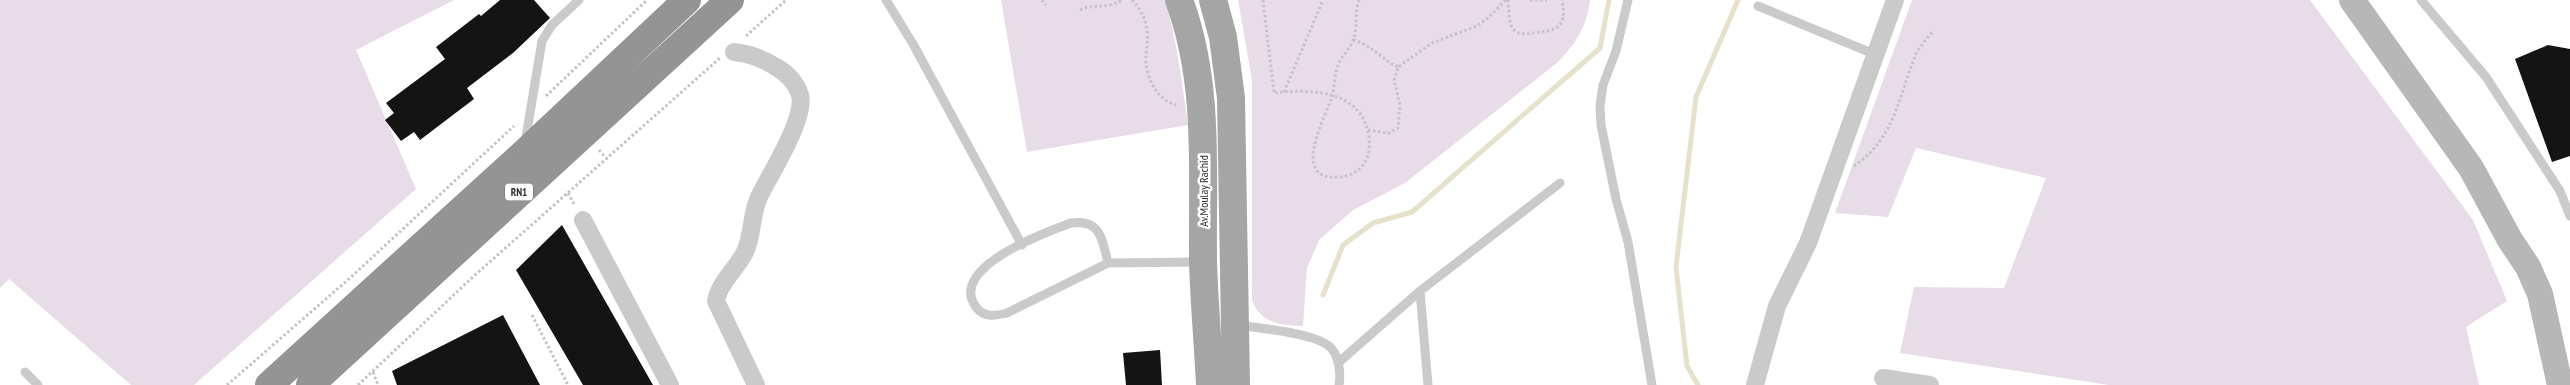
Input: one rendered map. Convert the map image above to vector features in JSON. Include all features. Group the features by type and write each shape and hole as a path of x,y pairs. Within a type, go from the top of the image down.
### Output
{"highway":[{"name":"RN1","path":"269,385 523,154 687,0"},
{"name":"RN1","path":"310,385 730,0"}],"main road":[{"name":"Av.Moulay Rachid","path":"1179,0 1191,41 1202,102 1203,262 1210,385"},
{"path":"1214,0 1223,37 1231,98 1236,385"}],"street":[{"path":"1754,385 1766,336 1777,306 1808,243 1894,0"},
{"path":"2352,0 2471,168 2510,240 2528,267 2540,294 2560,385"},
{"path":"734,48 758,56 784,71 793,82 800,96 800,105 791,135 754,209 745,251 719,290 716,301 756,385"},
{"path":"583,220 670,385"},
{"path":"1882,378 1930,385"}],"lane":[{"path":"523,154 542,41 552,25 579,0"},
{"path":"886,0 913,44 1022,245"},
{"path":"1628,0 1616,51 1603,85 1601,116 1616,199 1628,242 1652,385"},
{"path":"2421,0 2486,77 2560,191 2570,216"},
{"path":"1758,6 1874,54"},
{"path":"1338,363 1420,291 1560,183"},
{"path":"1108,263 1102,240 1091,224 1084,221 1071,223 987,263 973,281 972,301 976,308 986,315 994,316 1007,313 1108,263 1203,262"},
{"path":"1420,291 1428,385"},
{"path":"1234,324 1308,336 1331,347 1338,363 1340,385"},
{"path":"25,372 38,385"}],"path":[{"path":"227,385 350,278 647,0"},
{"path":"358,385 475,275 734,48 786,0"},
{"path":"1042,0 1046,5"},
{"path":"1080,10 1106,8 1123,0"},
{"path":"1132,0 1145,22 1148,38 1146,63 1151,80 1166,102 1176,105"},
{"path":"1263,0 1274,94 1314,91 1332,96 1354,106 1368,130 1370,150 1364,164 1357,171 1340,177 1332,177 1318,170 1314,163 1313,149 1332,96 1337,67 1353,40 1359,0"},
{"path":"1284,92 1322,0"},
{"path":"1507,0 1511,25 1514,30 1522,34 1545,33 1556,29 1563,17 1562,0"},
{"path":"1368,130 1390,132 1398,128 1400,105 1394,80 1398,67 1432,43 1477,26 1507,0"},
{"path":"1530,0 1547,0"},
{"path":"1835,166 1841,169 1851,168 1870,155 1884,138 1901,100 1917,52 1932,32"},
{"path":"1353,40 1369,46 1398,67"},
{"path":"532,315 568,385"},
{"path":"373,372 378,385"}],"shaded area":[{"path":"0,0 454,0 356,50 416,189 194,385 131,385 9,279 0,288"},
{"path":"1001,0 1165,0 1176,46 1188,125 1027,152"},
{"path":"1238,0 1590,0 1586,19 1580,34 1558,62 1405,183 1353,210 1319,240 1307,268 1303,326 1279,324 1266,319 1256,308 1252,300 1252,80"},
{"path":"1912,0 2310,0 2473,220 2507,301 2466,327 2479,385 2109,385 1900,353 1914,287 2004,288 2046,178 1916,148 1888,217 1835,213"}],"building":[{"path":"500,0 534,0 550,18 513,53 467,88 474,99 420,140 414,132 401,141 385,120 394,113 386,103 445,59 436,47 479,14 481,16"},
{"path":"2548,45 2570,49 2570,156 2552,162 2515,59"},
{"path":"562,225 653,385 583,385 516,270"},
{"path":"503,315 540,385 397,385 392,371"},
{"path":"1160,350 1162,385 1126,385 1123,353"}],"waterway":[{"path":"1323,295 1343,245 1373,223 1412,212 1600,48 1609,0"},
{"path":"1698,385 1687,366 1676,267 1696,97 1738,0"}]}
